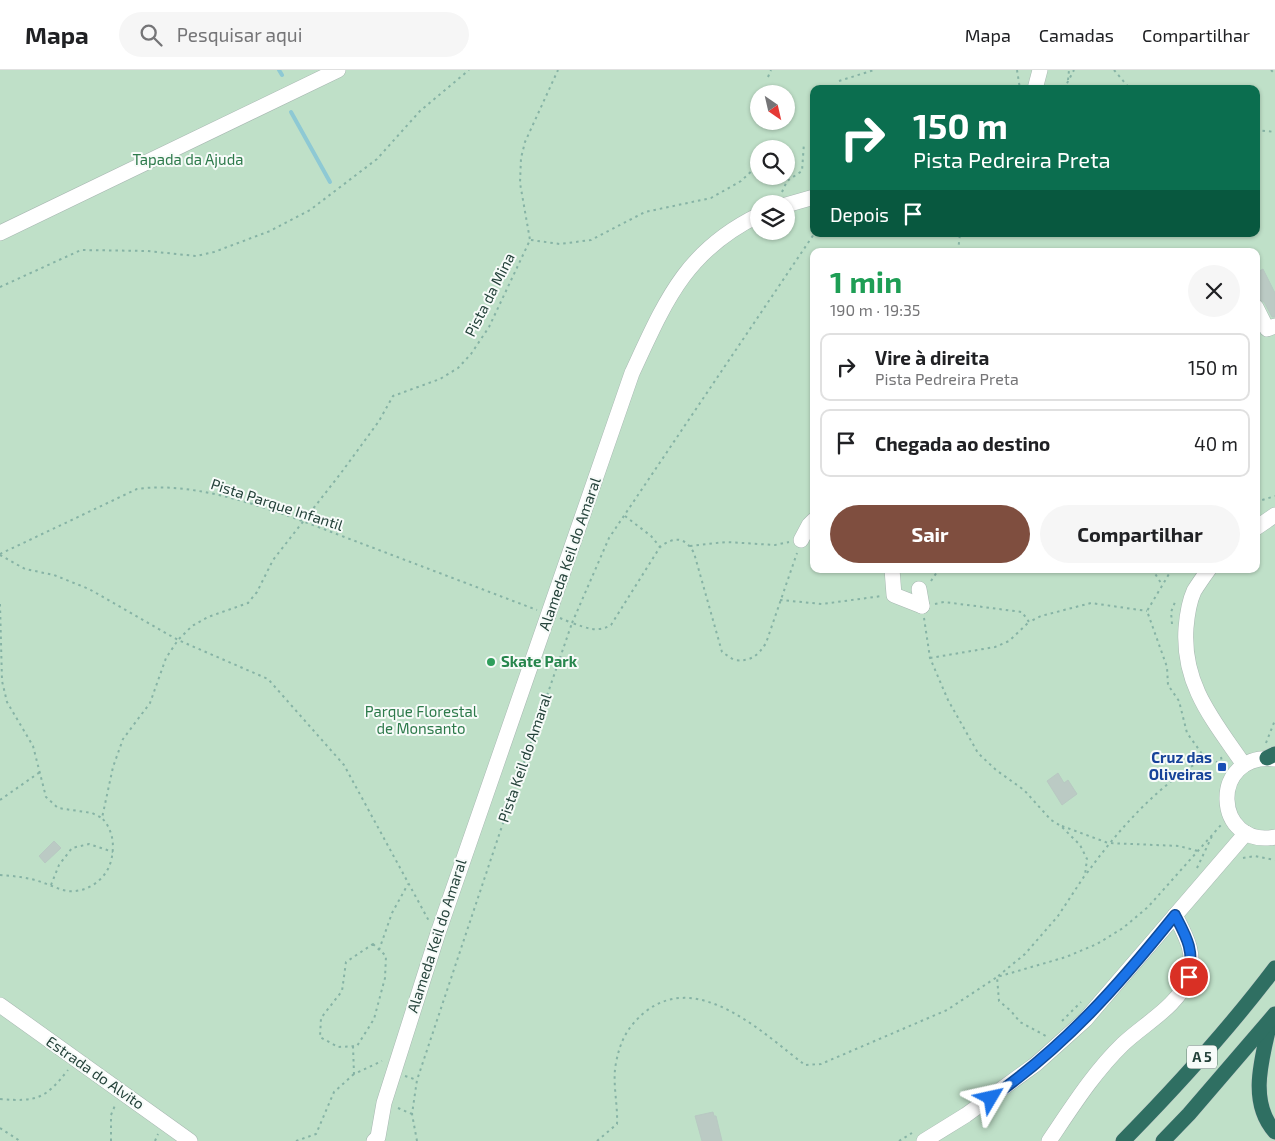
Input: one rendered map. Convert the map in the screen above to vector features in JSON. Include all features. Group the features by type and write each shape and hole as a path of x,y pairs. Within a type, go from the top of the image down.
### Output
{"highway":[{"name":"A 5","path":"1123,1141 1168,1095 1249,1002 1275,968"},
{"name":"A 5","path":"1162,1141 1189,1114 1273,1017"},
{"path":"1273,1017 1258,1076 1261,1107 1269,1125 1275,1132"}],"street":[{"path":"0,233 338,70"},
{"path":"1037,85 1040,70"},
{"path":"795,199 810,197"},
{"name":"Alameda Keil do Amaral","path":"378,1140 384,1103 438,933 632,373 661,311 694,260 730,230 750,220"},
{"path":"1260,316 1266,330"},
{"path":"1260,525 1275,515"},
{"path":"801,540 810,524"},
{"path":"892,573 894,595 922,606"},
{"path":"1206,573 1194,592 1187,616 1186,660 1190,676 1206,709 1244,765"},
{"path":"919,589 922,606"},
{"path":"1270,755 1244,765 1229,784 1226,800 1234,822 1246,833 1259,838 1275,837"},
{"path":"920,1136 1004,1089 1060,1045 1096,1010 1246,833"},
{"path":"1050,1141 1092,1078 1124,1043 1151,1022 1181,992 1189,977 1191,954 1190,945 1175,915"},
{"name":"Estrada do Alvito","path":"0,1006 190,1141"}],"path":[{"path":"0,287 81,250 148,251 196,256 234,246 277,228 326,198 377,159 420,111 469,70"},
{"name":"Pista da Mina","path":"102,818 113,767 123,739 150,703 166,658 178,640 192,626 208,617 248,603 257,592 273,560 301,521 358,450 379,421 393,396 440,379 458,368 471,354 489,327 530,240 520,183 521,158 524,142 558,70"},
{"path":"768,77 771,70"},
{"path":"839,81 874,70"},
{"path":"1017,70 1019,85"},
{"path":"1067,82 1069,70"},
{"path":"1066,85 1074,70"},
{"path":"1114,70 1122,77"},
{"path":"1119,70 1127,85"},
{"path":"1271,70 1275,74"},
{"path":"1260,130 1275,132"},
{"path":"784,195 783,186 802,171 804,144"},
{"path":"530,240 560,244 591,240 645,212 710,198 741,181 750,172"},
{"name":"Pista Keil do Amaral","path":"415,1141 412,1114 417,1080 498,831 572,623 609,538 812,237"},
{"name":"Pista Parque Infantil","path":"0,555 137,489 158,486 210,494 301,521 550,614"},
{"path":"1260,501 1275,496"},
{"path":"624,516 651,536 660,547"},
{"path":"572,623 592,630 602,630 611,625 660,547 667,542 680,539 690,546 694,553 718,645 727,657 742,661 752,658 760,652 766,643 801,540"},
{"path":"690,546 726,542 775,545 801,540"},
{"path":"0,555 25,569 54,575 89,589 178,640 268,679 344,765 409,883 422,912 438,933"},
{"path":"1155,573 1162,584"},
{"path":"1169,573 1147,611 1167,667 1168,684 1179,701 1187,733 1205,758 1223,764"},
{"path":"780,600 822,604 894,595"},
{"path":"1029,622 1022,612 944,602 922,606 930,658 958,720 978,752 996,770 1030,796 1051,820 1061,826 1108,843 1179,846 1198,851"},
{"path":"930,658 995,648 1009,641 1029,622 1042,616 1091,603 1147,611"},
{"path":"0,604 2,681 7,702 33,746 46,797 51,803 66,810 92,813 102,818 108,825 112,837 113,852 106,872 92,886 80,891 66,890 21,877 0,875"},
{"path":"1270,755 1275,720"},
{"path":"597,1141 617,1124 615,1065 624,1034 635,1020 652,1007 681,998 716,1005 738,1014 763,1031 805,1065 820,1064 947,1010 997,977 1031,948 1058,916 1108,843 1168,783 1205,758"},
{"path":"0,800 40,772"},
{"path":"1061,826 1080,845 1087,860 1085,875"},
{"path":"997,977 1066,957 1097,944 1123,928 1148,908 1212,835 1196,870"},
{"path":"52,885 60,864 72,848 89,844 113,852"},
{"path":"1241,859 1255,856 1275,860"},
{"path":"379,950 392,912 409,883"},
{"path":"373,944 386,956 385,978 374,1019 357,1046 353,1046 338,1047 320,1037 321,1018 342,991 346,962 373,944"},
{"path":"997,977 999,1001 1020,1022 1046,1036 1041,1042"},
{"path":"1060,1024 1086,998"},
{"path":"353,1046 354,1074"},
{"path":"296,1141 316,1134 334,1092 354,1074 400,1052"},
{"path":"0,1099 28,1101 42,1095 57,1083 76,1060"},
{"path":"111,1141 111,1115 120,1091"},
{"path":"0,1128 20,1141"},
{"path":"900,1141 920,1136"}],"green space":[{"name":"Parque Florestal de Monsanto","path":"0,70 1275,70 1275,1141 0,1141"}],"building":[{"path":"1263,269 1275,293 1275,317 1272,317 1264,302 1260,300 1260,271"},
{"path":"1058,773 1064,783 1068,780 1077,794 1062,805 1047,781"},
{"path":"54,841 61,848 45,863 39,856"},
{"path":"713,1112 714,1116 716,1116 722,1141 702,1141 695,1116"}],"waterway":[{"path":"279,70 282,75"},
{"path":"291,112 330,182"}],"place":[{"name":"Skate Park","path":"491,662"},
{"name":"Cruz das Oliveiras","path":"1222,767"}],"route":[{"path":"991,1098 1060,1045 1096,1010 1175,915 1190,945 1192,963 1189,977"}],"park label":[{"name":"Tapada da Ajuda","path":"188,160"}]}
